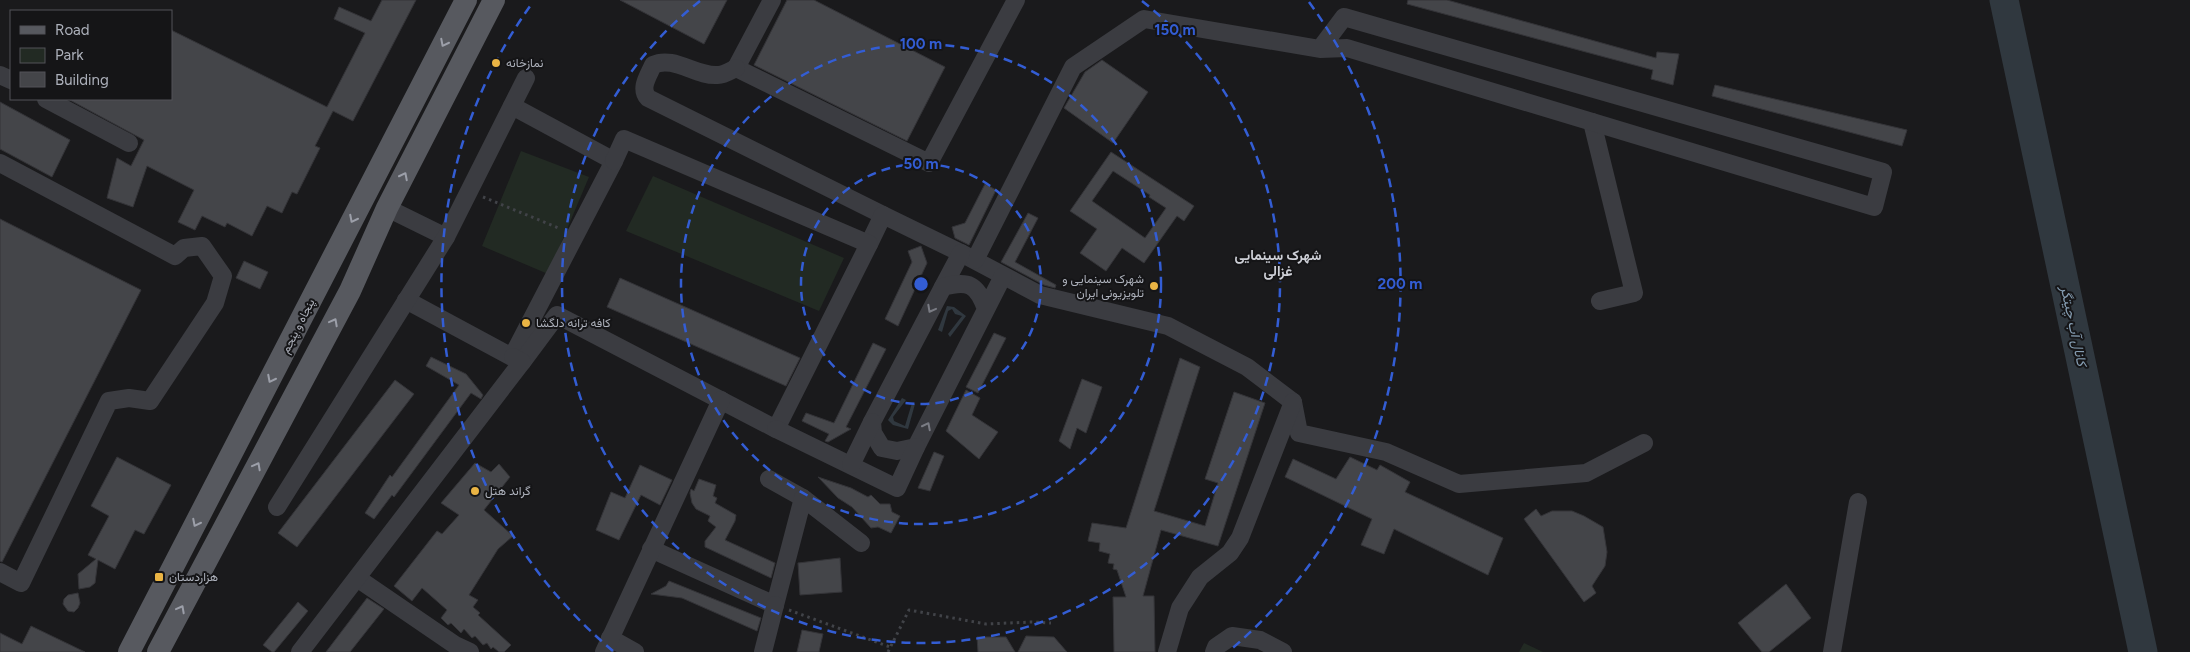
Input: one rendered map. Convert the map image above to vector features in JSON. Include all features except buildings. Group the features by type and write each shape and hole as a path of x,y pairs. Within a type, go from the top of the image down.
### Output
{"main road":[{"name":"پنجاه و پنجم","path":"129,652 466,0"},
{"path":"158,652 350,291 388,208 494,0"},
{"path":"365,196 388,208"}],"street":[{"path":"772,0 736,68 719,76 704,74 667,62 660,62 653,65 643,88 644,94 648,98 968,256 1040,296 1168,326 1247,367 1293,402 1299,433 1386,452 1459,484 1586,473 1644,443"},
{"path":"736,68 929,163 1016,0"},
{"path":"851,465 943,287 968,256 1073,66 1144,19 1320,49 1347,48 1874,207 1883,172 1344,17 1320,49"},
{"path":"277,507 446,238 526,78"},
{"path":"48,100 129,143"},
{"path":"512,106 614,161"},
{"path":"1592,122 1634,293 1600,301"},
{"path":"517,359 538,306 624,139 869,244"},
{"path":"0,163 175,256 184,248 202,246 223,276 215,303 150,401 129,398 109,401 21,583 0,572"},
{"path":"388,208 446,238"},
{"path":"776,429 883,215"},
{"path":"538,306 776,429 896,488 1003,276"},
{"path":"943,287 959,282 971,285 982,298 986,309"},
{"path":"406,300 517,359"},
{"path":"300,652 357,578 517,359 557,315"},
{"path":"635,652 607,645 720,400"},
{"path":"1167,652 1180,608 1200,577 1230,553 1240,538 1293,402"},
{"path":"872,422 873,433 882,448 897,451 916,448"},
{"path":"769,479 803,498 861,542"},
{"path":"763,652 803,498"},
{"path":"1832,652 1858,502"},
{"path":"651,549 775,605"},
{"path":"357,578 455,645 470,652"},
{"path":"1214,652 1216,647 1232,636 1260,640 1283,652"}],"path":[{"path":"469,190 575,236"},
{"path":"775,605 890,647"},
{"path":"888,652 909,610 986,624 1051,623"}],"green space":[{"path":"521,151 589,177 548,274 482,246"},
{"path":"653,176 844,258 819,311 626,231"},
{"path":"1524,643 1543,652 1519,652"}],"shaded area":[{"path":"947,306 954,307 966,316 950,337 948,334 962,316 955,314 952,309 948,311 942,332 938,330"},
{"path":"902,398 906,400 893,417 894,421 905,426 912,403 915,404 908,429 893,425 888,420"}],"waterway":[{"name":"کانال آب چیتگر","path":"2004,0 2143,652"}],"place":[{"name":"نمازخانه","path":"496,63"},
{"name":"شهرک سینمایی و تلویزیونی ایران","path":"1154,286"},
{"name":"کافه ترانه دلگشا","path":"526,323"},
{"name":"گراند هتل","path":"475,491"},
{"name":"هزاردستان","path":"159,577"}],"district":[{"name":"شهرک سینمایی غزالی","path":"1278,264"}]}
